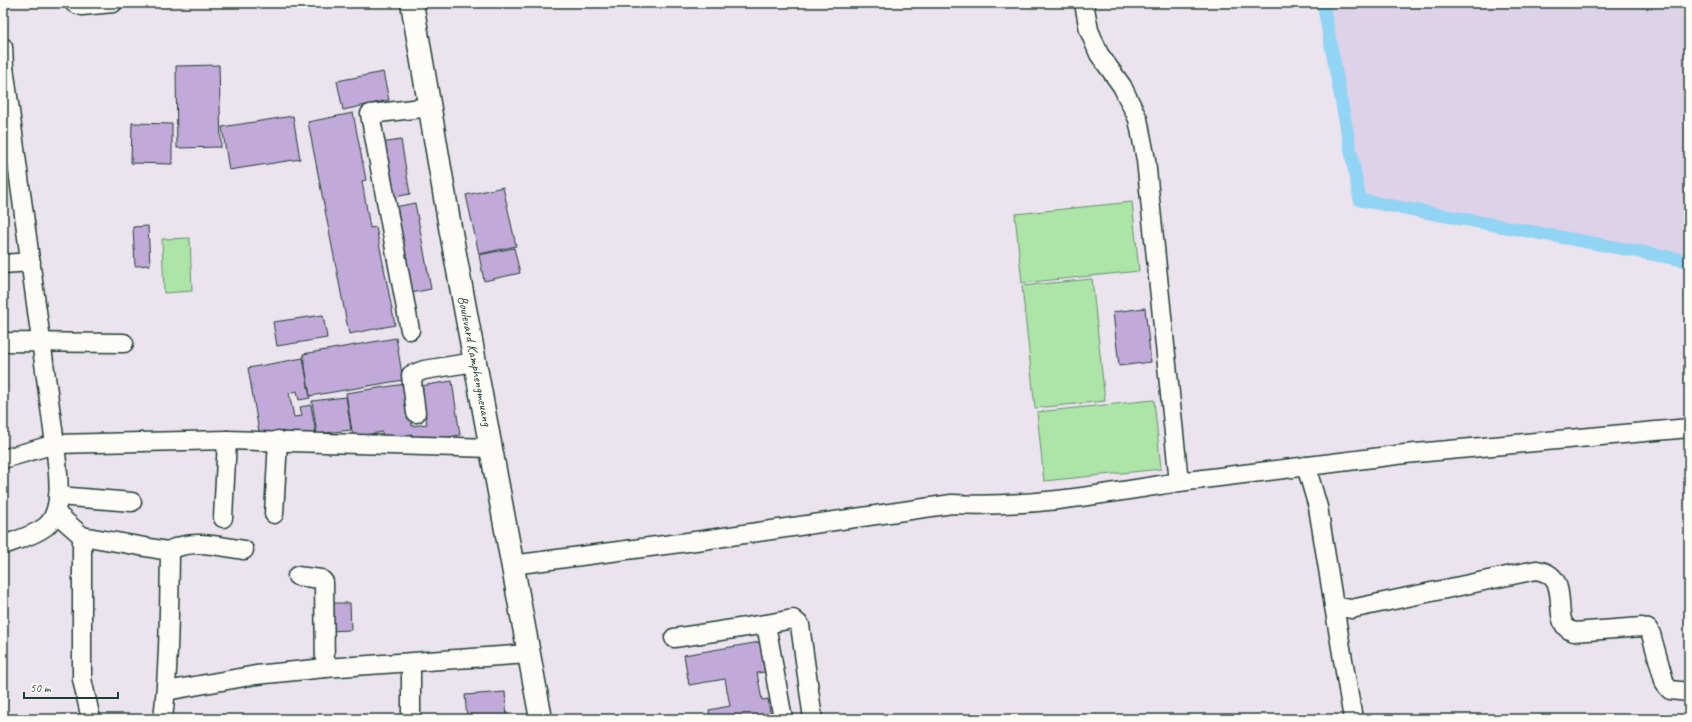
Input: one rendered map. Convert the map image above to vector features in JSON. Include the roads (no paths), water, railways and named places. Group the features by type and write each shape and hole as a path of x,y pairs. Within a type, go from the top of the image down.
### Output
{"main road":[{"name":"Boulevard Kamphengmeuang","path":"412,3 475,362 541,719"}],"street":[{"path":"74,3 82,6 112,3"},
{"path":"1084,3 1089,30 1099,54 1122,86 1138,119 1147,168 1179,482"},
{"path":"3,47 4,67 55,444 57,505 47,526 33,534 3,545"},
{"path":"410,330 370,114 430,107"},
{"path":"3,264 31,262"},
{"path":"3,342 124,343"},
{"path":"416,413 411,375 424,370 475,362"},
{"path":"512,565 703,540 952,504 1012,504 1081,497 1179,482 1405,454 1689,428"},
{"path":"223,518 227,440"},
{"path":"3,459 55,444 227,440 278,440 491,448"},
{"path":"274,514 278,440"},
{"path":"1306,466 1318,507 1354,719"},
{"path":"57,505 132,502"},
{"path":"57,505 82,536 82,679 92,719"},
{"path":"82,536 168,551 177,546 199,543 244,550"},
{"path":"163,719 166,691 170,593 170,556 168,551"},
{"path":"1334,606 1351,608 1536,570 1546,571 1555,578 1558,586 1564,627 1574,632 1642,627 1648,629 1651,634 1665,684 1670,690 1689,692"},
{"path":"297,576 320,579 324,582 325,668"},
{"path":"674,638 793,619 800,625 813,719"},
{"path":"766,624 783,719"},
{"path":"166,691 256,675 325,668 529,654"},
{"path":"411,663 411,719"}],"waterway":[{"path":"1323,3 1360,200 1689,261"}]}
